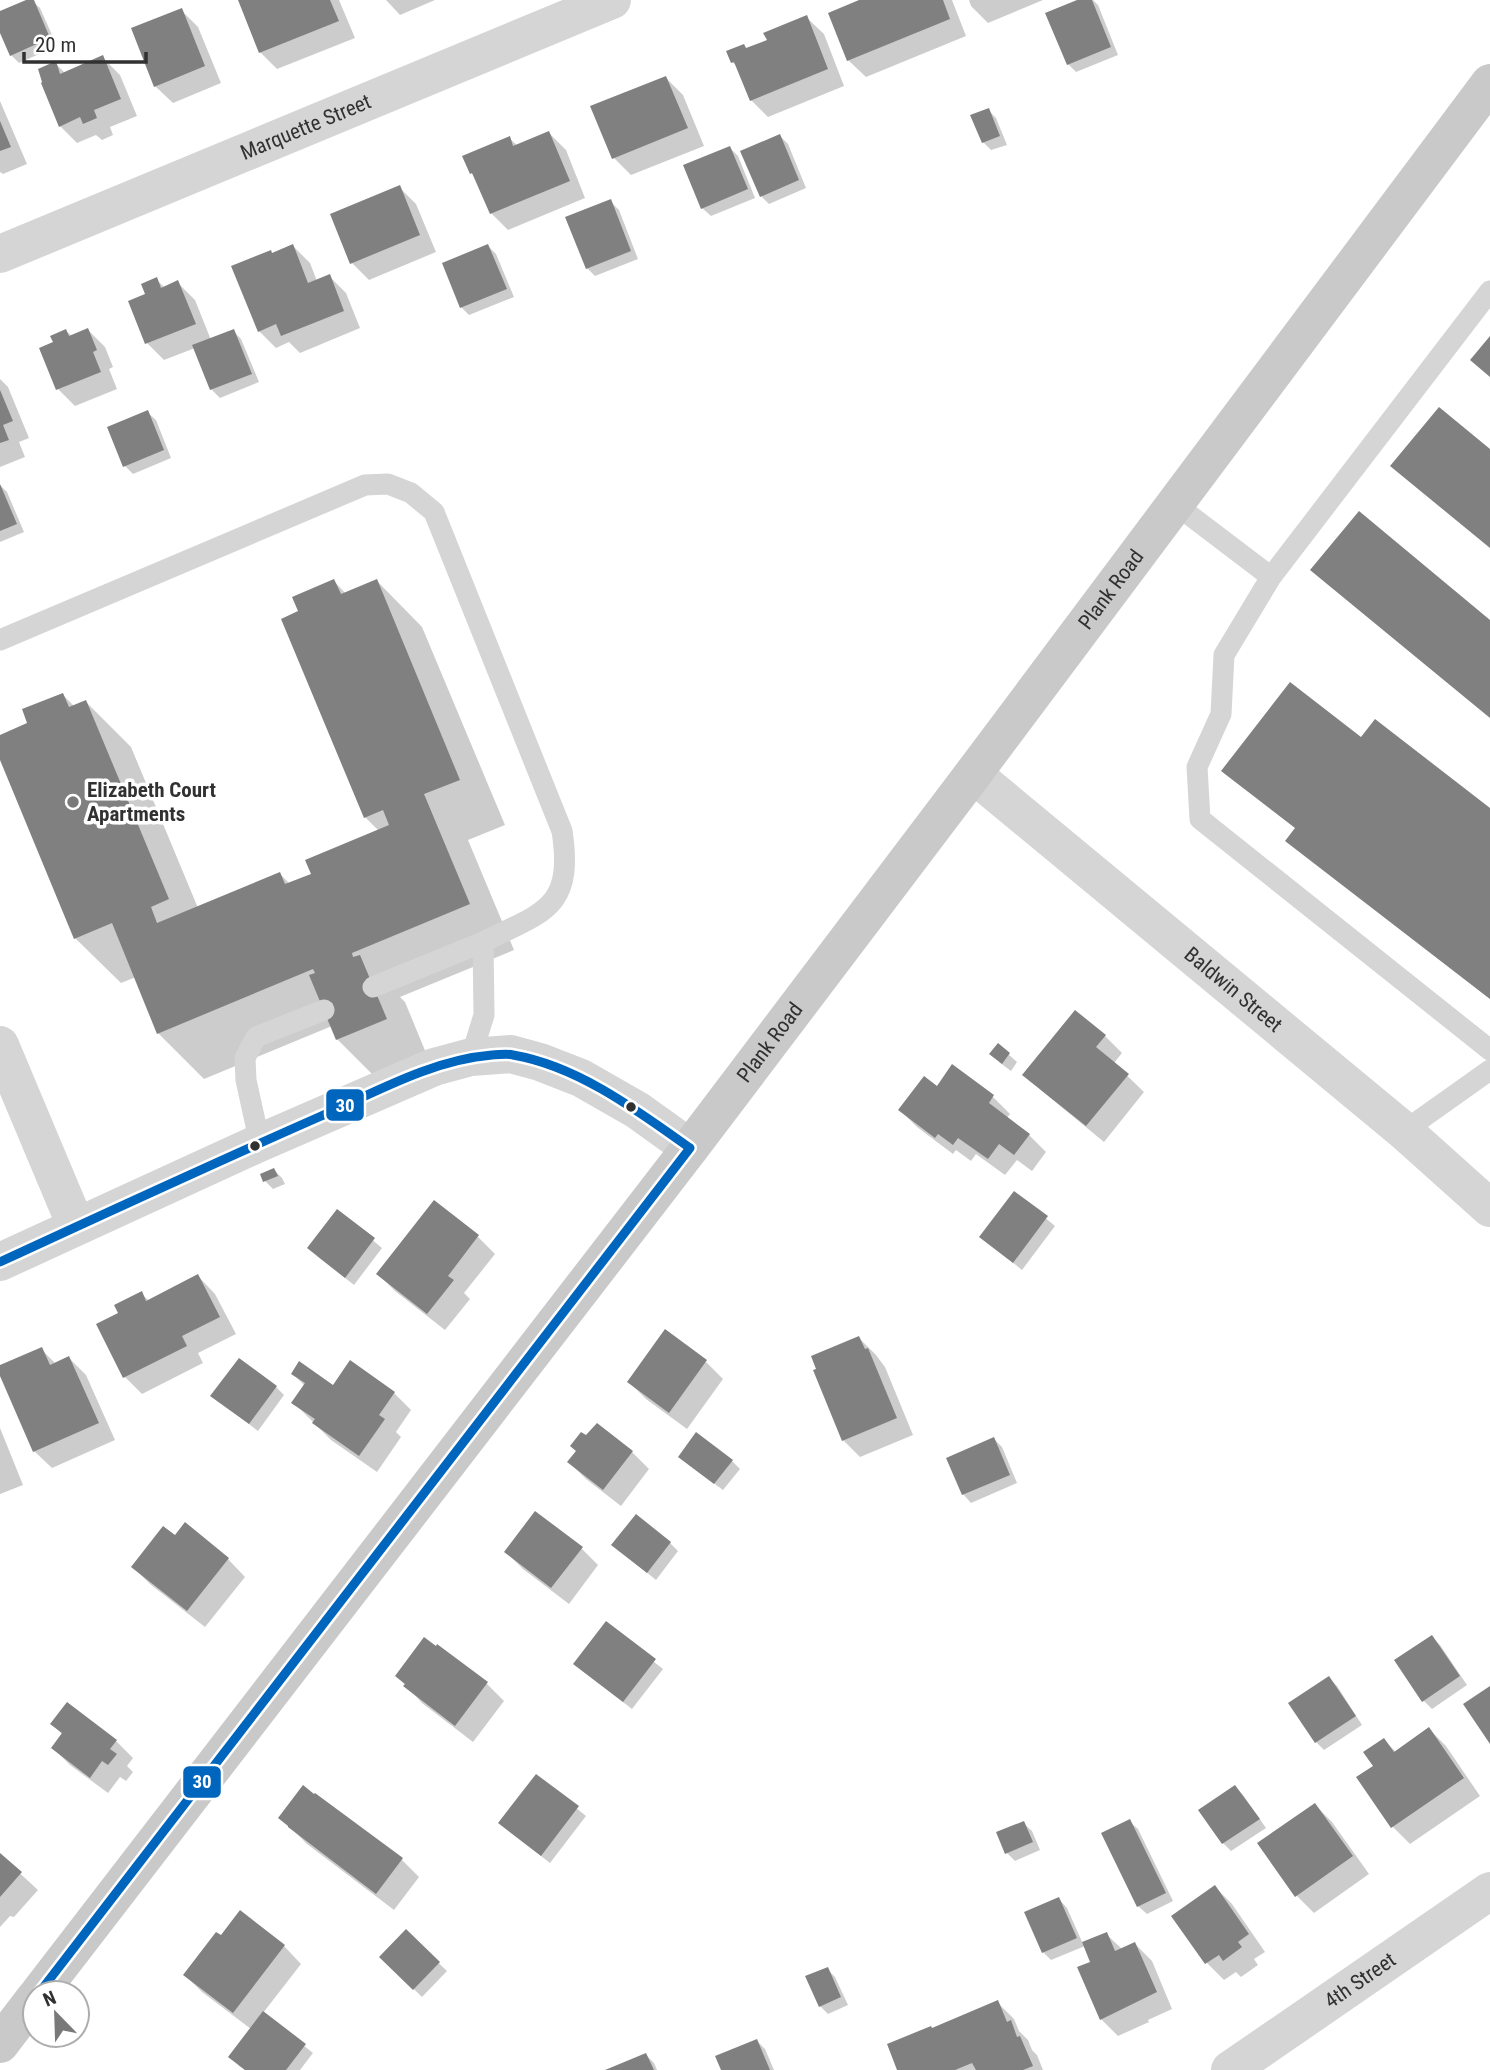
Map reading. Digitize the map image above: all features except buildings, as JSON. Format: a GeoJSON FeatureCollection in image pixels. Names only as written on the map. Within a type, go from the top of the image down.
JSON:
{"type":"FeatureCollection","features":[{"type":"Feature","properties":{"kind":"main road","name":"Plank Road"},"geometry":{"type":"LineString","coordinates":[[50,1979],[690,1148],[1490,83]]}},
{"type":"Feature","properties":{"kind":"main road"},"geometry":{"type":"LineString","coordinates":[[0,2044],[21,2016]]}},
{"type":"Feature","properties":{"kind":"street","name":"Marquette Street"},"geometry":{"type":"LineString","coordinates":[[0,254],[612,0]]}},
{"type":"Feature","properties":{"kind":"street","name":"Baldwin Street"},"geometry":{"type":"LineString","coordinates":[[973,774],[1404,1130],[1490,1208]]}},
{"type":"Feature","properties":{"kind":"street"},"geometry":{"type":"LineString","coordinates":[[0,1045],[76,1226]]}},
{"type":"Feature","properties":{"kind":"street"},"geometry":{"type":"LineString","coordinates":[[0,1262],[434,1067],[471,1057],[512,1054],[581,1078],[637,1110],[690,1148]]}},
{"type":"Feature","properties":{"kind":"street","name":"4th Street"},"geometry":{"type":"LineString","coordinates":[[1230,2070],[1490,1891]]}},
{"type":"Feature","properties":{"kind":"lane"},"geometry":{"type":"LineString","coordinates":[[1490,290],[1271,577],[1224,655],[1221,714],[1197,767],[1200,819],[1490,1051]]}},
{"type":"Feature","properties":{"kind":"lane"},"geometry":{"type":"LineString","coordinates":[[0,640],[365,485],[388,484],[411,493],[434,512],[562,831],[566,857],[563,884],[552,903],[538,915],[483,942],[373,987]]}},
{"type":"Feature","properties":{"kind":"lane"},"geometry":{"type":"LineString","coordinates":[[1175,504],[1271,577]]}},
{"type":"Feature","properties":{"kind":"lane"},"geometry":{"type":"LineString","coordinates":[[471,1057],[484,1015],[483,942]]}},
{"type":"Feature","properties":{"kind":"lane"},"geometry":{"type":"LineString","coordinates":[[260,1144],[246,1080],[245,1058],[256,1037],[324,1010]]}},
{"type":"Feature","properties":{"kind":"lane"},"geometry":{"type":"LineString","coordinates":[[1404,1130],[1490,1070]]}},
{"type":"Feature","properties":{"kind":"transit line","name":"30"},"geometry":{"type":"LineString","coordinates":[[0,1262],[382,1088],[425,1070],[469,1058],[511,1054],[561,1069],[606,1092],[690,1148]]}},
{"type":"Feature","properties":{"kind":"transit line","name":"30"},"geometry":{"type":"LineString","coordinates":[[50,1979],[690,1148]]}},
{"type":"Feature","properties":{"kind":"place","name":"Elizabeth Court Apartments"},"geometry":{"type":"Point","coordinates":[73,802]}}]}
